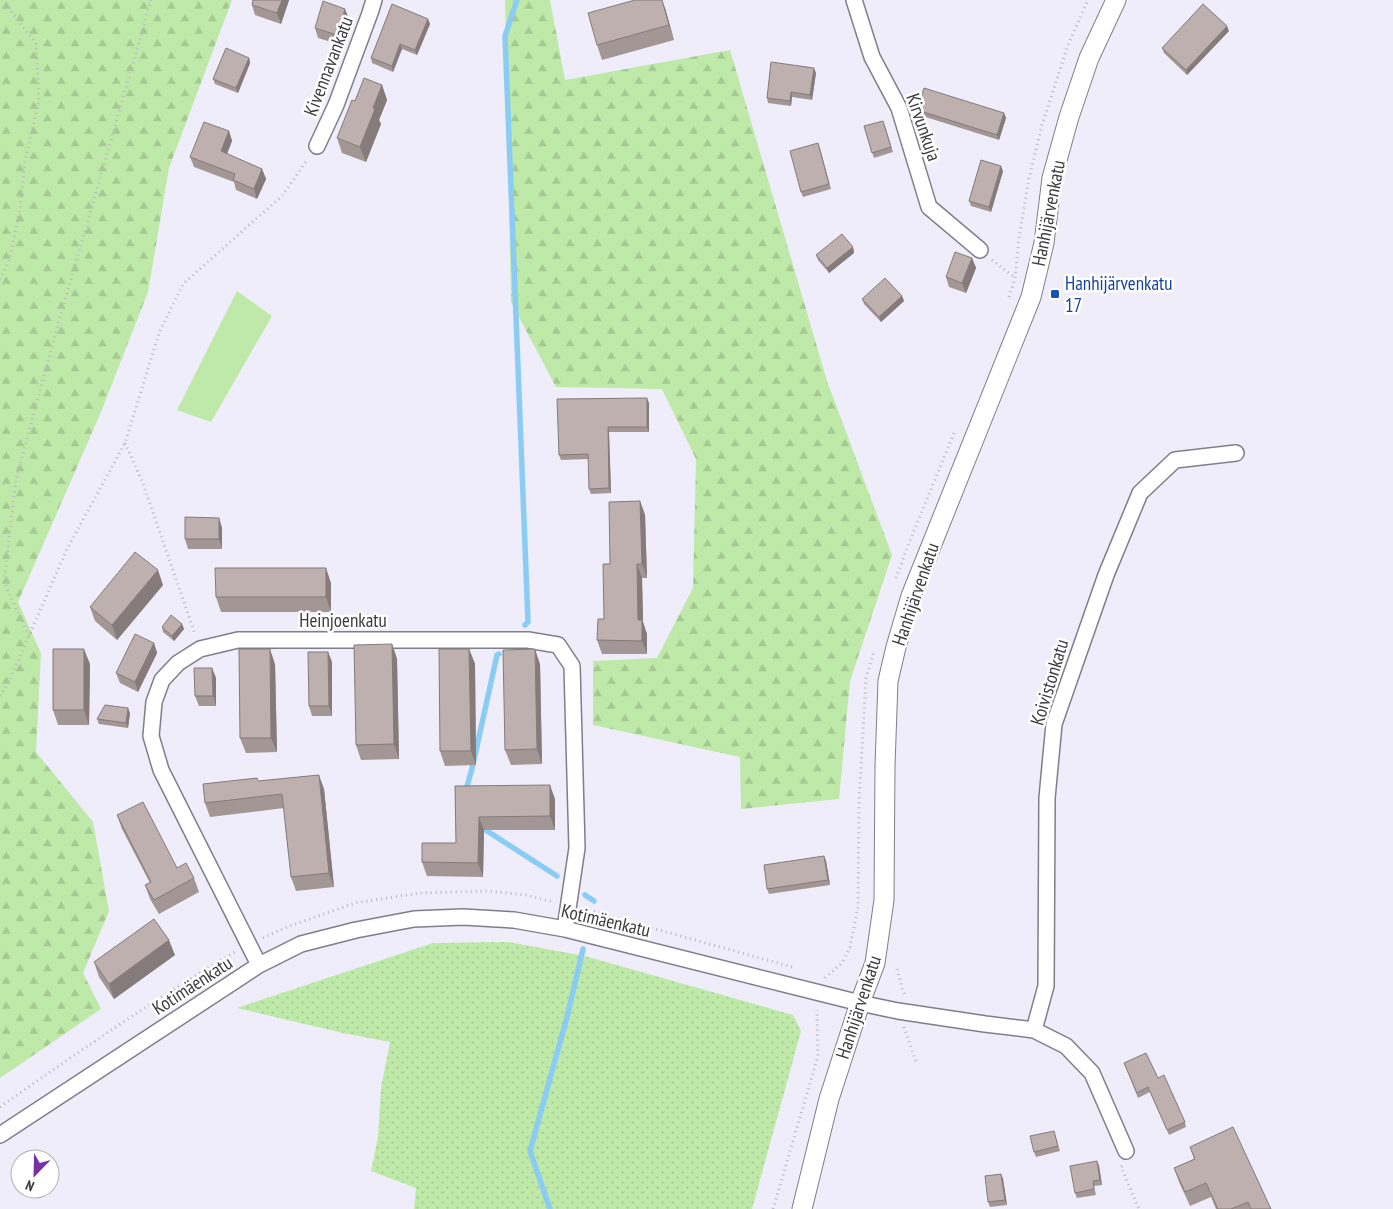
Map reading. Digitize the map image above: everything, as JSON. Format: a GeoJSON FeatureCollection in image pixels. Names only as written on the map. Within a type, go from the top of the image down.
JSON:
{"type":"FeatureCollection","features":[{"type":"Feature","properties":{"kind":"street","name":"Kivennavankatu"},"geometry":{"type":"LineString","coordinates":[[317,146],[336,105],[374,0]]}},
{"type":"Feature","properties":{"kind":"street","name":"Kirvunkuja"},"geometry":{"type":"LineString","coordinates":[[854,0],[872,58],[899,108],[929,207],[980,250]]}},
{"type":"Feature","properties":{"kind":"street","name":"Hanhijärvenkatu"},"geometry":{"type":"LineString","coordinates":[[802,1209],[829,1099],[875,963],[884,900],[888,681],[896,647],[911,596],[1031,297],[1044,243],[1052,178],[1066,126],[1089,58],[1116,0]]}},
{"type":"Feature","properties":{"kind":"street","name":"Koivistonkatu"},"geometry":{"type":"LineString","coordinates":[[1034,1030],[1046,986],[1047,798],[1054,724],[1096,602],[1140,493],[1175,460],[1236,453]]}},
{"type":"Feature","properties":{"kind":"street","name":"Heinjoenkatu"},"geometry":{"type":"LineString","coordinates":[[259,965],[161,770],[151,736],[154,702],[162,680],[178,662],[200,649],[238,640],[528,640],[558,645],[572,666],[577,848],[564,929]]}},
{"type":"Feature","properties":{"kind":"street","name":"Kotimäenkatu"},"geometry":{"type":"LineString","coordinates":[[0,1135],[259,965],[301,944],[356,930],[414,919],[463,917],[514,920],[564,929],[860,1003],[914,1014],[1034,1030],[1066,1046],[1092,1073],[1126,1150]]}},
{"type":"Feature","properties":{"kind":"path"},"geometry":{"type":"LineString","coordinates":[[0,280],[10,259],[20,209],[25,160],[38,101],[36,44],[4,0]]}},
{"type":"Feature","properties":{"kind":"path"},"geometry":{"type":"LineString","coordinates":[[28,636],[4,582],[16,479],[151,0]]}},
{"type":"Feature","properties":{"kind":"path"},"geometry":{"type":"LineString","coordinates":[[0,696],[10,679],[67,549],[125,443],[159,333],[183,284],[283,195],[317,146]]}},
{"type":"Feature","properties":{"kind":"path"},"geometry":{"type":"LineString","coordinates":[[980,250],[1015,278]]}},
{"type":"Feature","properties":{"kind":"path"},"geometry":{"type":"LineString","coordinates":[[125,443],[142,481],[200,649]]}},
{"type":"Feature","properties":{"kind":"path"},"geometry":{"type":"LineString","coordinates":[[0,1107],[188,979],[248,944],[287,927],[355,903],[420,894],[487,891],[526,895],[798,968]]}},
{"type":"Feature","properties":{"kind":"path"},"geometry":{"type":"LineString","coordinates":[[897,969],[903,991],[914,1014]]}},
{"type":"Feature","properties":{"kind":"path"},"geometry":{"type":"LineString","coordinates":[[773,1209],[818,1056],[817,993]]}},
{"type":"Feature","properties":{"kind":"path"},"geometry":{"type":"LineString","coordinates":[[898,1011],[916,1062]]}},
{"type":"Feature","properties":{"kind":"path"},"geometry":{"type":"LineString","coordinates":[[1126,1150],[1121,1167],[1139,1209]]}},
{"type":"Feature","properties":{"kind":"green space"},"geometry":{"type":"Polygon","coordinates":[[[0,0],[232,0],[169,168],[148,292],[101,412],[18,602],[41,653],[36,752],[93,822],[109,911],[83,973],[101,1009],[0,1078],[0,0]]]}},
{"type":"Feature","properties":{"kind":"green space"},"geometry":{"type":"Polygon","coordinates":[[[505,0],[550,0],[565,80],[730,50],[827,381],[892,555],[850,681],[839,799],[741,809],[740,757],[593,725],[593,661],[657,658],[693,588],[696,459],[662,389],[556,387],[511,302],[505,0]]]}},
{"type":"Feature","properties":{"kind":"green space"},"geometry":{"type":"Polygon","coordinates":[[[237,291],[272,316],[211,422],[177,410],[237,291]]]}},
{"type":"Feature","properties":{"kind":"green space"},"geometry":{"type":"Polygon","coordinates":[[[508,942],[585,956],[793,1015],[801,1031],[752,1209],[414,1209],[416,1188],[371,1171],[378,1137],[381,1088],[390,1042],[237,1008],[433,943],[508,942]]]}},
{"type":"Feature","properties":{"kind":"building"},"geometry":{"type":"Polygon","coordinates":[[[253,0],[282,0],[277,13],[252,5],[253,0]]]}},
{"type":"Feature","properties":{"kind":"building"},"geometry":{"type":"Polygon","coordinates":[[[635,0],[662,0],[669,25],[597,45],[588,13],[635,0]]]}},
{"type":"Feature","properties":{"kind":"building"},"geometry":{"type":"Polygon","coordinates":[[[323,1],[345,9],[337,35],[315,28],[323,1]]]}},
{"type":"Feature","properties":{"kind":"building"},"geometry":{"type":"Polygon","coordinates":[[[392,4],[428,19],[415,50],[400,44],[392,66],[371,58],[392,4]]]}},
{"type":"Feature","properties":{"kind":"building"},"geometry":{"type":"Polygon","coordinates":[[[1203,4],[1227,26],[1186,70],[1162,48],[1203,4]]]}},
{"type":"Feature","properties":{"kind":"building"},"geometry":{"type":"Polygon","coordinates":[[[226,48],[249,58],[236,88],[213,79],[226,48]]]}},
{"type":"Feature","properties":{"kind":"building"},"geometry":{"type":"Polygon","coordinates":[[[771,62],[814,68],[810,95],[791,92],[790,101],[767,98],[771,62]]]}},
{"type":"Feature","properties":{"kind":"building"},"geometry":{"type":"Polygon","coordinates":[[[364,78],[382,85],[360,147],[337,138],[352,100],[355,101],[364,78]]]}},
{"type":"Feature","properties":{"kind":"building"},"geometry":{"type":"Polygon","coordinates":[[[924,88],[1004,113],[997,135],[917,110],[924,88]]]}},
{"type":"Feature","properties":{"kind":"building"},"geometry":{"type":"Polygon","coordinates":[[[883,121],[891,147],[872,153],[864,126],[883,121]]]}},
{"type":"Feature","properties":{"kind":"building"},"geometry":{"type":"Polygon","coordinates":[[[204,122],[229,131],[221,151],[262,169],[254,189],[233,180],[235,174],[190,157],[204,122]]]}},
{"type":"Feature","properties":{"kind":"building"},"geometry":{"type":"Polygon","coordinates":[[[818,143],[829,184],[801,192],[790,151],[818,143]]]}},
{"type":"Feature","properties":{"kind":"building"},"geometry":{"type":"Polygon","coordinates":[[[981,160],[1001,166],[989,207],[969,201],[981,160]]]}},
{"type":"Feature","properties":{"kind":"building"},"geometry":{"type":"Polygon","coordinates":[[[842,234],[853,247],[827,268],[816,255],[842,234]]]}},
{"type":"Feature","properties":{"kind":"building"},"geometry":{"type":"Polygon","coordinates":[[[955,252],[972,258],[962,283],[946,277],[955,252]]]}},
{"type":"Feature","properties":{"kind":"building"},"geometry":{"type":"Polygon","coordinates":[[[885,278],[902,296],[879,317],[862,299],[885,278]]]}},
{"type":"Feature","properties":{"kind":"building"},"geometry":{"type":"Polygon","coordinates":[[[647,398],[647,427],[608,427],[609,488],[589,489],[588,454],[559,455],[557,399],[647,398]]]}},
{"type":"Feature","properties":{"kind":"building"},"geometry":{"type":"Polygon","coordinates":[[[640,501],[642,564],[637,564],[638,620],[642,620],[642,641],[597,640],[598,619],[604,619],[603,564],[610,564],[609,502],[640,501]]]}},
{"type":"Feature","properties":{"kind":"building"},"geometry":{"type":"Polygon","coordinates":[[[185,517],[219,518],[219,539],[185,539],[185,517]]]}},
{"type":"Feature","properties":{"kind":"building"},"geometry":{"type":"Polygon","coordinates":[[[135,552],[158,570],[112,625],[90,607],[135,552]]]}},
{"type":"Feature","properties":{"kind":"building"},"geometry":{"type":"Polygon","coordinates":[[[215,568],[326,568],[326,597],[216,597],[215,568]]]}},
{"type":"Feature","properties":{"kind":"building"},"geometry":{"type":"Polygon","coordinates":[[[171,615],[182,624],[172,636],[162,627],[171,615]]]}},
{"type":"Feature","properties":{"kind":"building"},"geometry":{"type":"Polygon","coordinates":[[[135,634],[154,643],[135,682],[116,673],[135,634]]]}},
{"type":"Feature","properties":{"kind":"building"},"geometry":{"type":"Polygon","coordinates":[[[392,644],[394,744],[356,745],[354,645],[392,644]]]}},
{"type":"Feature","properties":{"kind":"building"},"geometry":{"type":"Polygon","coordinates":[[[53,649],[84,649],[84,710],[53,710],[53,649]]]}},
{"type":"Feature","properties":{"kind":"building"},"geometry":{"type":"Polygon","coordinates":[[[239,649],[270,649],[271,738],[240,738],[239,649]]]}},
{"type":"Feature","properties":{"kind":"building"},"geometry":{"type":"Polygon","coordinates":[[[439,649],[469,649],[471,751],[440,751],[439,649]]]}},
{"type":"Feature","properties":{"kind":"building"},"geometry":{"type":"Polygon","coordinates":[[[535,649],[537,749],[505,750],[503,650],[535,649]]]}},
{"type":"Feature","properties":{"kind":"building"},"geometry":{"type":"Polygon","coordinates":[[[308,652],[328,652],[329,706],[309,706],[308,652]]]}},
{"type":"Feature","properties":{"kind":"building"},"geometry":{"type":"Polygon","coordinates":[[[194,668],[212,668],[213,696],[195,696],[194,668]]]}},
{"type":"Feature","properties":{"kind":"building"},"geometry":{"type":"Polygon","coordinates":[[[105,705],[128,708],[126,723],[97,719],[105,705]]]}},
{"type":"Feature","properties":{"kind":"building"},"geometry":{"type":"Polygon","coordinates":[[[319,775],[329,873],[291,877],[282,794],[205,803],[203,784],[257,778],[258,781],[319,775]]]}},
{"type":"Feature","properties":{"kind":"building"},"geometry":{"type":"Polygon","coordinates":[[[550,785],[550,816],[479,817],[478,863],[422,862],[422,843],[456,843],[455,786],[550,785]]]}},
{"type":"Feature","properties":{"kind":"building"},"geometry":{"type":"Polygon","coordinates":[[[143,802],[177,868],[186,863],[194,878],[154,900],[145,885],[151,882],[117,815],[143,802]]]}},
{"type":"Feature","properties":{"kind":"building"},"geometry":{"type":"Polygon","coordinates":[[[824,856],[828,880],[767,889],[764,865],[824,856]]]}},
{"type":"Feature","properties":{"kind":"building"},"geometry":{"type":"Polygon","coordinates":[[[154,919],[169,940],[109,984],[94,962],[154,919]]]}},
{"type":"Feature","properties":{"kind":"building"},"geometry":{"type":"Polygon","coordinates":[[[1146,1053],[1158,1078],[1164,1075],[1185,1122],[1167,1130],[1148,1087],[1137,1093],[1124,1063],[1146,1053]]]}},
{"type":"Feature","properties":{"kind":"building"},"geometry":{"type":"Polygon","coordinates":[[[1233,1127],[1271,1209],[1251,1209],[1248,1202],[1231,1209],[1218,1209],[1206,1183],[1185,1192],[1174,1168],[1195,1159],[1190,1147],[1233,1127]]]}},
{"type":"Feature","properties":{"kind":"building"},"geometry":{"type":"Polygon","coordinates":[[[1054,1131],[1058,1146],[1034,1152],[1030,1136],[1054,1131]]]}},
{"type":"Feature","properties":{"kind":"building"},"geometry":{"type":"Polygon","coordinates":[[[1097,1161],[1100,1180],[1093,1181],[1094,1189],[1075,1193],[1070,1166],[1097,1161]]]}},
{"type":"Feature","properties":{"kind":"building"},"geometry":{"type":"Polygon","coordinates":[[[1001,1174],[1005,1200],[988,1202],[985,1176],[1001,1174]]]}},
{"type":"Feature","properties":{"kind":"waterway"},"geometry":{"type":"LineString","coordinates":[[517,0],[505,36],[528,622],[525,625]]}},
{"type":"Feature","properties":{"kind":"waterway"},"geometry":{"type":"LineString","coordinates":[[465,793],[497,655],[499,654]]}},
{"type":"Feature","properties":{"kind":"waterway"},"geometry":{"type":"LineString","coordinates":[[481,827],[557,876]]}},
{"type":"Feature","properties":{"kind":"waterway"},"geometry":{"type":"LineString","coordinates":[[585,895],[594,901]]}},
{"type":"Feature","properties":{"kind":"waterway"},"geometry":{"type":"LineString","coordinates":[[550,1209],[530,1151],[567,1017],[583,949]]}},
{"type":"Feature","properties":{"kind":"place","name":"Hanhijärvenkatu 17"},"geometry":{"type":"Point","coordinates":[1055,294]}}]}
